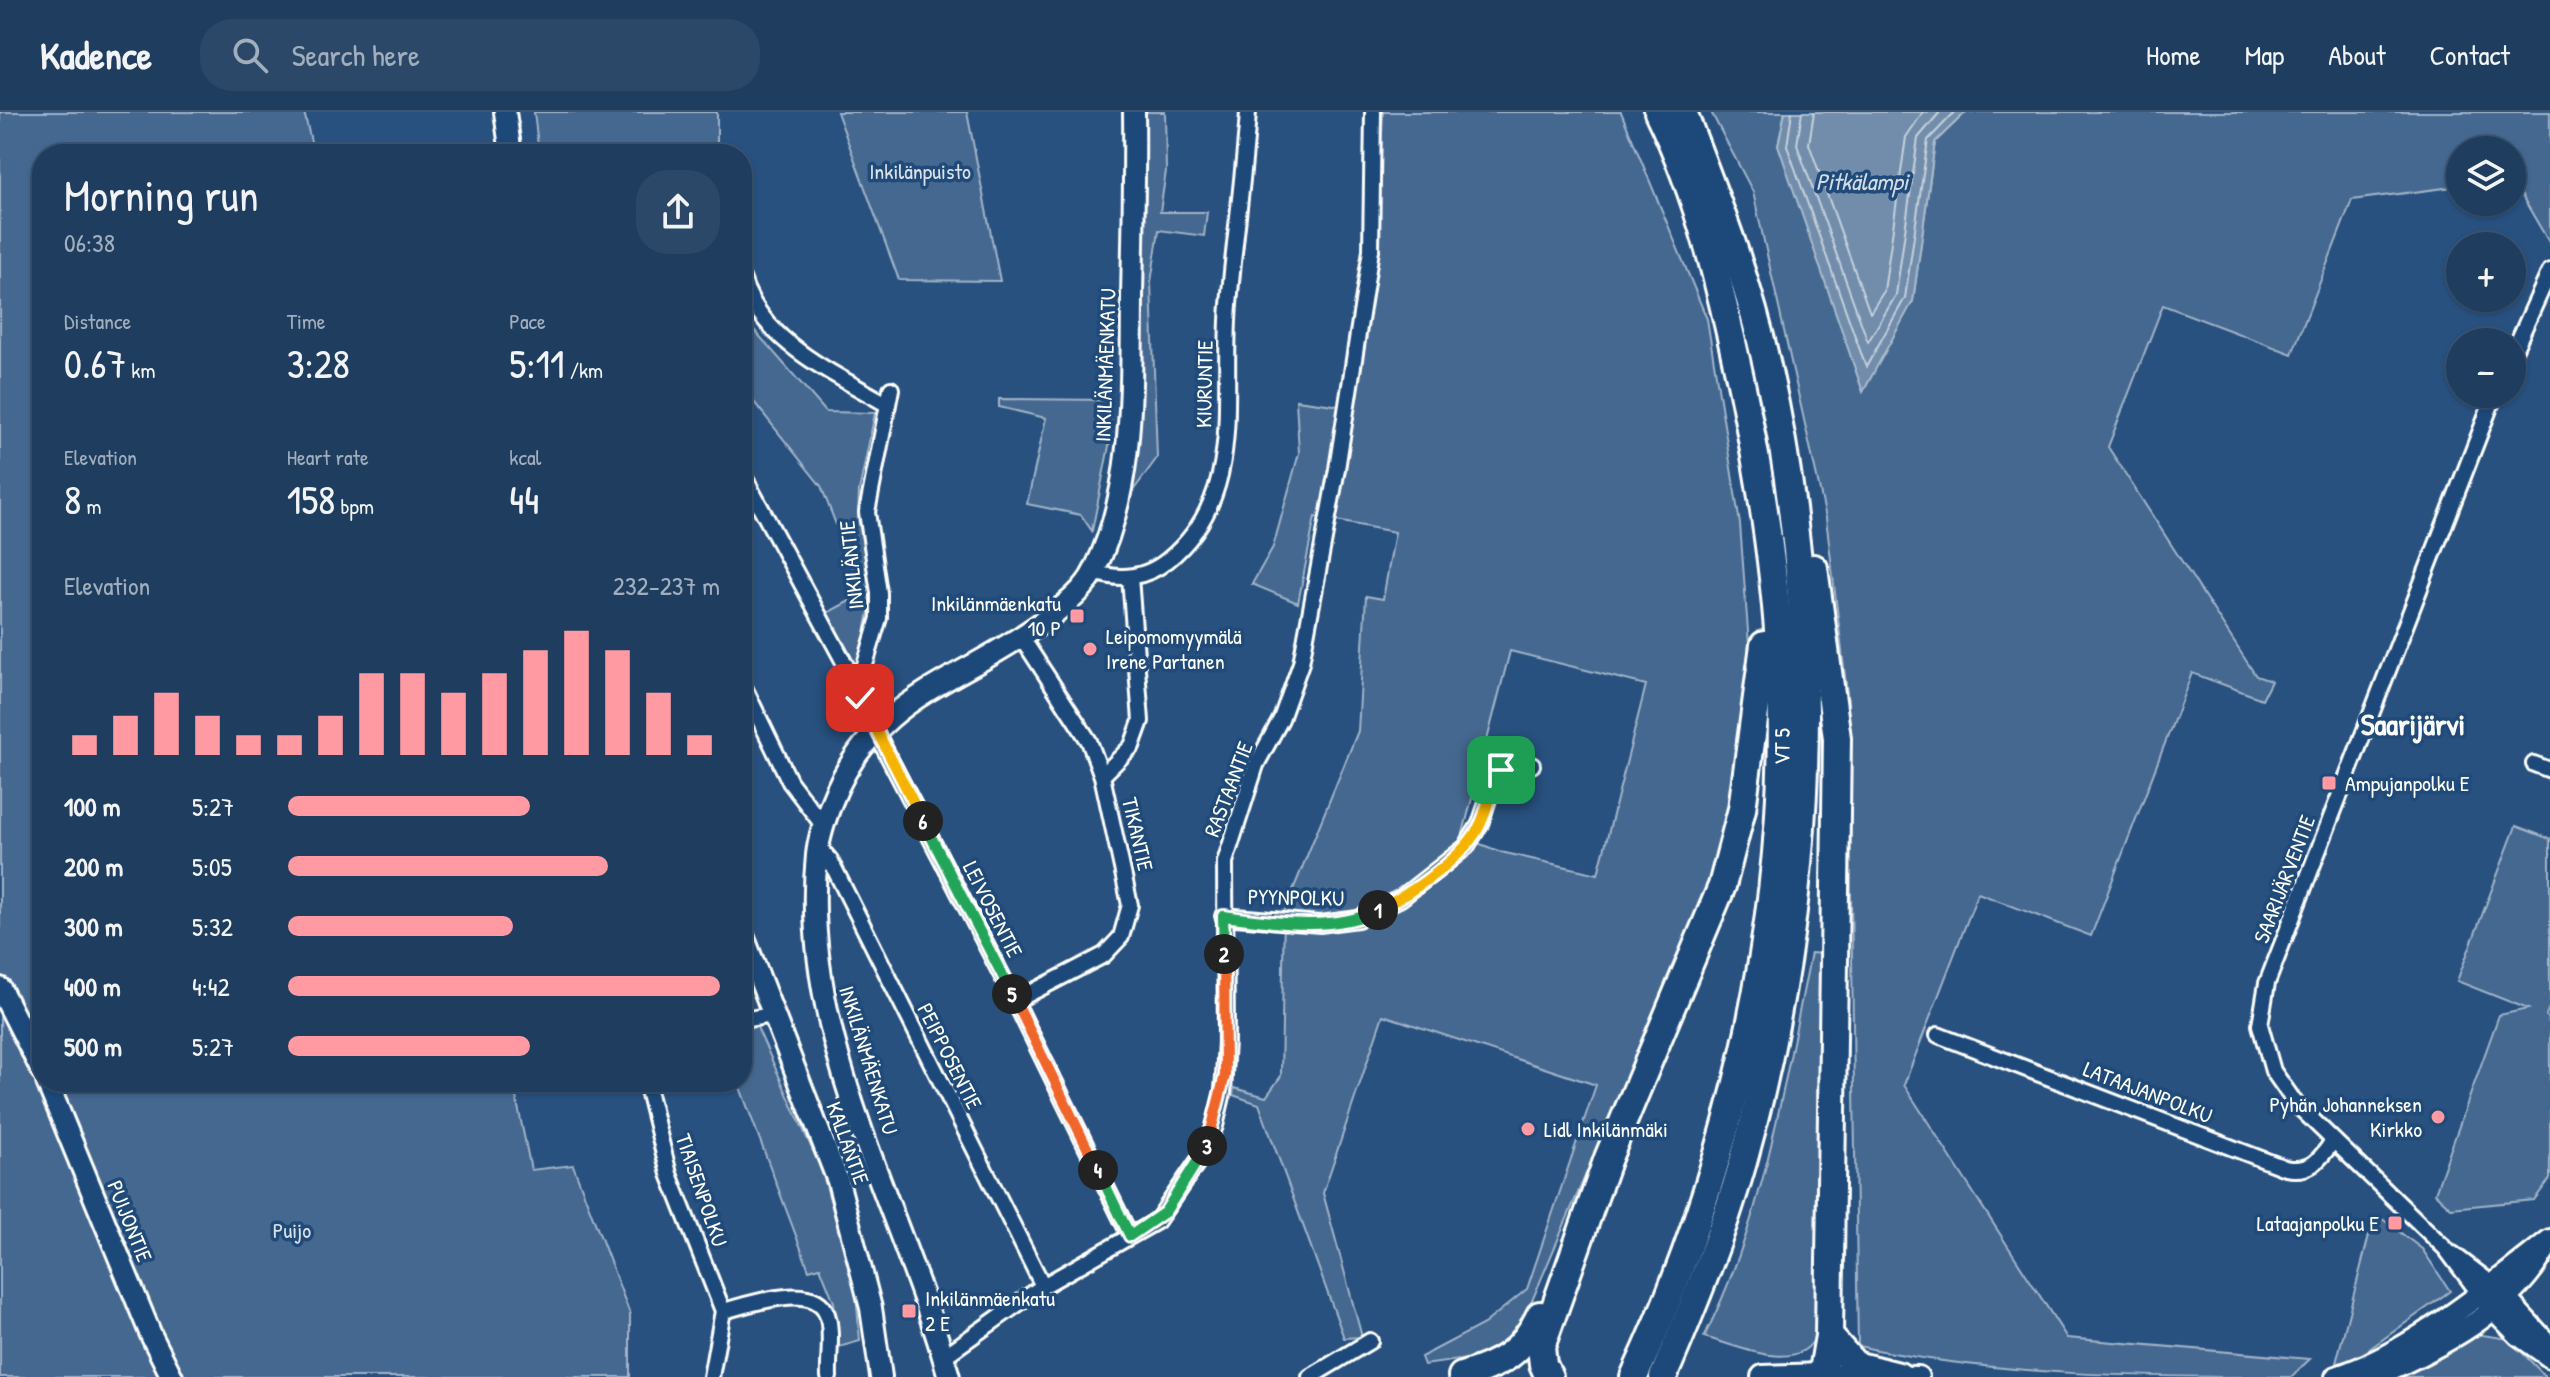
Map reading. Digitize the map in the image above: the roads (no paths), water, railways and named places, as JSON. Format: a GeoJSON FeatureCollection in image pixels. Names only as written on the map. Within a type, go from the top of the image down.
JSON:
{"type":"FeatureCollection","features":[{"type":"Feature","properties":{"kind":"highway","name":"VT 5"},"geometry":{"type":"LineString","coordinates":[[1634,1377],[1674,1284],[1709,1181],[1748,1035],[1759,973],[1779,792],[1780,660],[1759,472],[1706,236],[1658,112]]}},
{"type":"Feature","properties":{"kind":"highway","name":"VT 5"},"geometry":{"type":"LineString","coordinates":[[1663,1377],[1711,1258],[1742,1166],[1763,1084],[1794,907],[1804,793],[1806,693],[1795,516],[1767,366],[1746,284],[1683,112]]}},
{"type":"Feature","properties":{"kind":"highway"},"geometry":{"type":"LineString","coordinates":[[1795,516],[1811,551],[1837,738],[1829,1336],[1822,1376]]}},
{"type":"Feature","properties":{"kind":"highway"},"geometry":{"type":"LineString","coordinates":[[1549,1377],[1543,1364],[1541,1347],[1608,1158],[1689,971],[1722,886],[1742,809],[1763,665],[1766,525]]}},
{"type":"Feature","properties":{"kind":"highway"},"geometry":{"type":"LineString","coordinates":[[1460,1377],[1510,1356],[1531,1335],[1597,1174],[1608,1158]]}},
{"type":"Feature","properties":{"kind":"highway"},"geometry":{"type":"LineString","coordinates":[[1829,1336],[1855,1365],[1909,1376]]}},
{"type":"Feature","properties":{"kind":"main road"},"geometry":{"type":"LineString","coordinates":[[1763,1377],[1822,1376]]}},
{"type":"Feature","properties":{"kind":"street"},"geometry":{"type":"LineString","coordinates":[[505,112],[510,144]]}},
{"type":"Feature","properties":{"kind":"street","name":"INKILÄNMÄENKATU"},"geometry":{"type":"LineString","coordinates":[[946,1367],[852,1093],[821,990],[815,929],[818,846],[822,824],[849,763],[875,729],[941,680],[1022,638],[1064,606],[1094,572],[1111,525],[1130,429],[1134,112]]}},
{"type":"Feature","properties":{"kind":"street","name":"KIURUNTIE"},"geometry":{"type":"LineString","coordinates":[[1130,577],[1157,569],[1186,545],[1200,529],[1217,495],[1226,427],[1230,289],[1243,193],[1248,112]]}},
{"type":"Feature","properties":{"kind":"street","name":"RASTAANTIE"},"geometry":{"type":"LineString","coordinates":[[946,1367],[1043,1286],[1165,1212],[1203,1154],[1215,1126],[1226,1064],[1225,862],[1256,765],[1281,719],[1301,663],[1337,469],[1371,250],[1373,112]]}},
{"type":"Feature","properties":{"kind":"street"},"geometry":{"type":"LineString","coordinates":[[2524,328],[2550,271]]}},
{"type":"Feature","properties":{"kind":"street"},"geometry":{"type":"LineString","coordinates":[[752,297],[766,324],[803,354],[888,405]]}},
{"type":"Feature","properties":{"kind":"street","name":"INKILÄNTIE"},"geometry":{"type":"LineString","coordinates":[[858,688],[879,618],[879,593],[867,512],[891,389]]}},
{"type":"Feature","properties":{"kind":"street","name":"SAARIJÄRVENTIE"},"geometry":{"type":"LineString","coordinates":[[2490,408],[2267,983],[2260,1025],[2273,1071],[2296,1104],[2446,1249],[2476,1268],[2494,1297]]}},
{"type":"Feature","properties":{"kind":"street","name":"LEIVOSENTIE"},"geometry":{"type":"LineString","coordinates":[[752,492],[858,688],[862,706],[1015,1001],[1130,1236]]}},
{"type":"Feature","properties":{"kind":"street"},"geometry":{"type":"LineString","coordinates":[[1094,572],[1110,578],[1130,577],[1141,721],[1132,746],[1102,776]]}},
{"type":"Feature","properties":{"kind":"street","name":"TIKANTIE"},"geometry":{"type":"LineString","coordinates":[[1015,1001],[1104,955],[1121,937],[1130,905],[1102,776],[1089,741],[1022,638]]}},
{"type":"Feature","properties":{"kind":"street"},"geometry":{"type":"LineString","coordinates":[[752,704],[790,782],[822,824]]}},
{"type":"Feature","properties":{"kind":"street","name":"PYYNPOLKU"},"geometry":{"type":"LineString","coordinates":[[1223,916],[1320,924],[1367,915],[1401,898],[1466,847],[1480,824],[1496,775],[1501,770],[1509,764],[1532,765]]}},
{"type":"Feature","properties":{"kind":"street"},"geometry":{"type":"LineString","coordinates":[[2534,764],[2550,770]]}},
{"type":"Feature","properties":{"kind":"street","name":"PEIPPOSENTIE"},"geometry":{"type":"LineString","coordinates":[[818,846],[834,868],[1043,1286]]}},
{"type":"Feature","properties":{"kind":"street","name":"KALLANTIE"},"geometry":{"type":"LineString","coordinates":[[752,959],[838,1181],[871,1308],[881,1377]]}},
{"type":"Feature","properties":{"kind":"street"},"geometry":{"type":"LineString","coordinates":[[0,988],[32,1051]]}},
{"type":"Feature","properties":{"kind":"street"},"geometry":{"type":"LineString","coordinates":[[752,1018],[773,1015]]}},
{"type":"Feature","properties":{"kind":"street","name":"LATAAJANPOLKU"},"geometry":{"type":"LineString","coordinates":[[1938,1035],[2285,1168],[2300,1171],[2315,1166],[2333,1141]]}},
{"type":"Feature","properties":{"kind":"street","name":"PUIJONTIE"},"geometry":{"type":"LineString","coordinates":[[51,1092],[151,1335],[172,1377]]}},
{"type":"Feature","properties":{"kind":"street","name":"TIAISENPOLKU"},"geometry":{"type":"LineString","coordinates":[[648,1092],[669,1174],[723,1311]]}},
{"type":"Feature","properties":{"kind":"street"},"geometry":{"type":"LineString","coordinates":[[2454,1336],[2550,1240]]}},
{"type":"Feature","properties":{"kind":"street"},"geometry":{"type":"LineString","coordinates":[[711,1377],[723,1311],[793,1296],[810,1297],[820,1303],[828,1318],[829,1377]]}},
{"type":"Feature","properties":{"kind":"street"},"geometry":{"type":"LineString","coordinates":[[2494,1297],[2519,1335],[2550,1357]]}},
{"type":"Feature","properties":{"kind":"street"},"geometry":{"type":"LineString","coordinates":[[2494,1297],[2550,1347]]}},
{"type":"Feature","properties":{"kind":"street"},"geometry":{"type":"LineString","coordinates":[[2336,1377],[2494,1297]]}},
{"type":"Feature","properties":{"kind":"street"},"geometry":{"type":"LineString","coordinates":[[2373,1377],[2454,1336],[2487,1330],[2519,1335]]}},
{"type":"Feature","properties":{"kind":"street"},"geometry":{"type":"LineString","coordinates":[[1310,1377],[1370,1341]]}},
{"type":"Feature","properties":{"kind":"street"},"geometry":{"type":"LineString","coordinates":[[1822,1376],[1909,1376]]}},
{"type":"Feature","properties":{"kind":"water","name":"Pitkälampi"},"geometry":{"type":"Polygon","coordinates":[[[1785,112],[1966,112],[1935,142],[1913,301],[1863,392],[1778,145],[1785,112]]]}},
{"type":"Feature","properties":{"kind":"place","name":"Inkilänmäenkatu 10 P"},"geometry":{"type":"Point","coordinates":[1077,616]}},
{"type":"Feature","properties":{"kind":"place","name":"Leipomomyymälä Irene Partanen"},"geometry":{"type":"Point","coordinates":[1090,649]}},
{"type":"Feature","properties":{"kind":"place","name":"Ampujanpolku E"},"geometry":{"type":"Point","coordinates":[2329,783]}},
{"type":"Feature","properties":{"kind":"place","name":"Pyhän Johanneksen Kirkko"},"geometry":{"type":"Point","coordinates":[2438,1117]}},
{"type":"Feature","properties":{"kind":"place","name":"Lidl Inkilänmäki"},"geometry":{"type":"Point","coordinates":[1528,1129]}},
{"type":"Feature","properties":{"kind":"place","name":"Lataajanpolku E"},"geometry":{"type":"Point","coordinates":[2395,1223]}},
{"type":"Feature","properties":{"kind":"place","name":"Inkilänmäenkatu 2 E"},"geometry":{"type":"Point","coordinates":[909,1311]}},
{"type":"Feature","properties":{"kind":"district","name":"Saarijärvi"},"geometry":{"type":"Point","coordinates":[2413,724]}},
{"type":"Feature","properties":{"kind":"park label","name":"Inkilänpuisto"},"geometry":{"type":"Point","coordinates":[920,171]}},
{"type":"Feature","properties":{"kind":"park label","name":"Puijo"},"geometry":{"type":"Point","coordinates":[292,1230]}}]}
